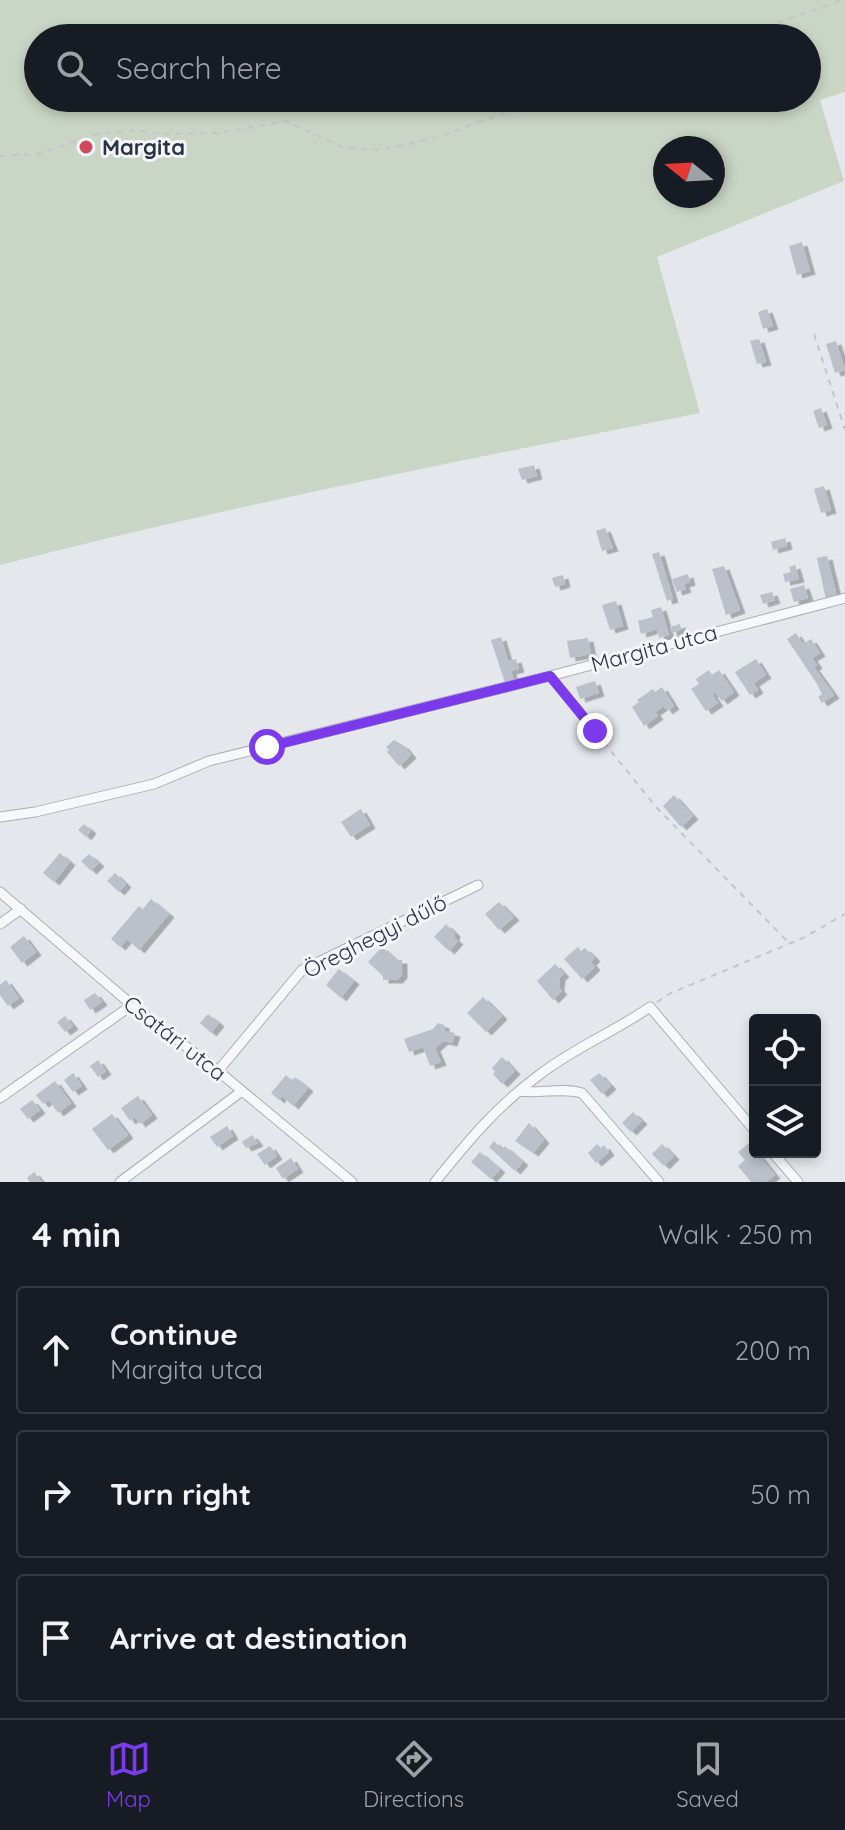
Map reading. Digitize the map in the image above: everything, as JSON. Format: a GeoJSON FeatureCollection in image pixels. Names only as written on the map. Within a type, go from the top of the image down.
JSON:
{"type":"FeatureCollection","features":[{"type":"Feature","properties":{"kind":"street","name":"Margita utca"},"geometry":{"type":"LineString","coordinates":[[0,817],[35,812],[154,784],[209,761],[845,598]]}},
{"type":"Feature","properties":{"kind":"street","name":"Öreghegyi dűlő"},"geometry":{"type":"LineString","coordinates":[[218,1071],[302,970],[478,885]]}},
{"type":"Feature","properties":{"kind":"street","name":"Csatári utca"},"geometry":{"type":"LineString","coordinates":[[0,892],[132,1005],[218,1071],[352,1182]]}},
{"type":"Feature","properties":{"kind":"street"},"geometry":{"type":"LineString","coordinates":[[0,924],[21,909]]}},
{"type":"Feature","properties":{"kind":"street"},"geometry":{"type":"LineString","coordinates":[[0,1098],[132,1005]]}},
{"type":"Feature","properties":{"kind":"street"},"geometry":{"type":"LineString","coordinates":[[435,1182],[469,1138],[519,1091],[589,1042],[626,1024],[650,1007],[749,1124]]}},
{"type":"Feature","properties":{"kind":"street"},"geometry":{"type":"LineString","coordinates":[[120,1182],[242,1091]]}},
{"type":"Feature","properties":{"kind":"street"},"geometry":{"type":"LineString","coordinates":[[519,1091],[582,1093],[659,1182]]}},
{"type":"Feature","properties":{"kind":"street"},"geometry":{"type":"LineString","coordinates":[[777,1158],[798,1182]]}},
{"type":"Feature","properties":{"kind":"path"},"geometry":{"type":"LineString","coordinates":[[774,24],[842,0]]}},
{"type":"Feature","properties":{"kind":"path"},"geometry":{"type":"LineString","coordinates":[[0,156],[38,154],[101,133],[137,130],[158,134],[218,133],[286,121],[342,147],[381,150],[438,137],[512,112]]}},
{"type":"Feature","properties":{"kind":"path"},"geometry":{"type":"LineString","coordinates":[[814,334],[845,430]]}},
{"type":"Feature","properties":{"kind":"path"},"geometry":{"type":"LineString","coordinates":[[550,676],[674,827],[751,901],[789,943]]}},
{"type":"Feature","properties":{"kind":"path"},"geometry":{"type":"LineString","coordinates":[[650,1007],[671,993],[820,930],[845,914]]}},
{"type":"Feature","properties":{"kind":"green space"},"geometry":{"type":"Polygon","coordinates":[[[0,0],[845,0],[845,92],[821,100],[821,24],[24,24],[24,112],[821,112],[821,103],[844,181],[657,257],[700,413],[261,503],[0,565],[0,0]]]}},
{"type":"Feature","properties":{"kind":"building"},"geometry":{"type":"Polygon","coordinates":[[[802,242],[810,271],[797,275],[789,246],[802,242]]]}},
{"type":"Feature","properties":{"kind":"building"},"geometry":{"type":"Polygon","coordinates":[[[767,309],[773,326],[763,329],[758,312],[767,309]]]}},
{"type":"Feature","properties":{"kind":"building"},"geometry":{"type":"Polygon","coordinates":[[[759,339],[766,362],[757,364],[750,341],[759,339]]]}},
{"type":"Feature","properties":{"kind":"building"},"geometry":{"type":"Polygon","coordinates":[[[836,341],[845,370],[835,373],[826,344],[836,341]]]}},
{"type":"Feature","properties":{"kind":"building"},"geometry":{"type":"Polygon","coordinates":[[[821,408],[827,425],[819,428],[813,411],[821,408]]]}},
{"type":"Feature","properties":{"kind":"building"},"geometry":{"type":"Polygon","coordinates":[[[534,465],[537,476],[522,480],[518,469],[534,465]]]}},
{"type":"Feature","properties":{"kind":"building"},"geometry":{"type":"Polygon","coordinates":[[[824,486],[831,510],[821,513],[814,489],[824,486]]]}},
{"type":"Feature","properties":{"kind":"building"},"geometry":{"type":"Polygon","coordinates":[[[605,528],[613,548],[602,551],[596,531],[605,528]]]}},
{"type":"Feature","properties":{"kind":"building"},"geometry":{"type":"Polygon","coordinates":[[[785,538],[787,546],[773,550],[771,542],[785,538]]]}},
{"type":"Feature","properties":{"kind":"building"},"geometry":{"type":"Polygon","coordinates":[[[659,552],[673,599],[667,601],[652,554],[659,552]]]}},
{"type":"Feature","properties":{"kind":"building"},"geometry":{"type":"Polygon","coordinates":[[[827,556],[837,597],[826,600],[817,558],[827,556]]]}},
{"type":"Feature","properties":{"kind":"building"},"geometry":{"type":"Polygon","coordinates":[[[795,565],[799,579],[785,582],[783,574],[791,572],[789,567],[795,565]]]}},
{"type":"Feature","properties":{"kind":"building"},"geometry":{"type":"Polygon","coordinates":[[[724,566],[740,610],[726,615],[712,569],[724,566]]]}},
{"type":"Feature","properties":{"kind":"building"},"geometry":{"type":"Polygon","coordinates":[[[688,574],[690,582],[684,584],[686,589],[677,592],[672,579],[688,574]]]}},
{"type":"Feature","properties":{"kind":"building"},"geometry":{"type":"Polygon","coordinates":[[[563,575],[565,584],[555,587],[552,578],[563,575]]]}},
{"type":"Feature","properties":{"kind":"building"},"geometry":{"type":"Polygon","coordinates":[[[804,585],[808,598],[794,602],[790,589],[804,585]]]}},
{"type":"Feature","properties":{"kind":"building"},"geometry":{"type":"Polygon","coordinates":[[[772,592],[775,600],[763,604],[760,595],[772,592]]]}},
{"type":"Feature","properties":{"kind":"building"},"geometry":{"type":"Polygon","coordinates":[[[616,601],[623,626],[610,630],[602,605],[616,601]]]}},
{"type":"Feature","properties":{"kind":"building"},"geometry":{"type":"Polygon","coordinates":[[[661,607],[669,635],[659,638],[657,629],[641,634],[638,621],[653,617],[651,610],[661,607]]]}},
{"type":"Feature","properties":{"kind":"building"},"geometry":{"type":"Polygon","coordinates":[[[680,624],[681,630],[672,633],[670,627],[680,624]]]}},
{"type":"Feature","properties":{"kind":"building"},"geometry":{"type":"Polygon","coordinates":[[[796,633],[803,644],[811,639],[820,653],[812,658],[817,665],[814,667],[834,695],[822,703],[817,684],[787,639],[796,633]]]}},
{"type":"Feature","properties":{"kind":"building"},"geometry":{"type":"Polygon","coordinates":[[[501,637],[508,661],[516,659],[519,669],[511,671],[514,680],[505,683],[491,640],[501,637]]]}},
{"type":"Feature","properties":{"kind":"building"},"geometry":{"type":"Polygon","coordinates":[[[588,638],[591,654],[570,658],[567,641],[588,638]]]}},
{"type":"Feature","properties":{"kind":"building"},"geometry":{"type":"Polygon","coordinates":[[[756,659],[766,675],[754,683],[758,690],[750,695],[735,672],[756,659]]]}},
{"type":"Feature","properties":{"kind":"building"},"geometry":{"type":"Polygon","coordinates":[[[709,670],[712,675],[719,670],[734,692],[722,701],[715,692],[712,694],[718,703],[706,711],[691,689],[699,684],[696,679],[709,670]]]}},
{"type":"Feature","properties":{"kind":"building"},"geometry":{"type":"Polygon","coordinates":[[[595,681],[599,693],[580,699],[576,687],[595,681]]]}},
{"type":"Feature","properties":{"kind":"building"},"geometry":{"type":"Polygon","coordinates":[[[662,687],[674,706],[667,711],[664,706],[655,712],[658,716],[644,726],[632,707],[653,689],[655,692],[662,687]]]}},
{"type":"Feature","properties":{"kind":"building"},"geometry":{"type":"Polygon","coordinates":[[[394,740],[411,755],[399,766],[386,747],[394,740]]]}},
{"type":"Feature","properties":{"kind":"building"},"geometry":{"type":"Polygon","coordinates":[[[674,795],[693,816],[681,827],[663,806],[674,795]]]}},
{"type":"Feature","properties":{"kind":"building"},"geometry":{"type":"Polygon","coordinates":[[[361,809],[370,825],[351,837],[341,822],[361,809]]]}},
{"type":"Feature","properties":{"kind":"building"},"geometry":{"type":"Polygon","coordinates":[[[84,824],[91,830],[86,837],[78,830],[84,824]]]}},
{"type":"Feature","properties":{"kind":"building"},"geometry":{"type":"Polygon","coordinates":[[[60,853],[70,862],[54,882],[43,873],[60,853]]]}},
{"type":"Feature","properties":{"kind":"building"},"geometry":{"type":"Polygon","coordinates":[[[89,854],[99,863],[91,871],[81,861],[89,854]]]}},
{"type":"Feature","properties":{"kind":"building"},"geometry":{"type":"Polygon","coordinates":[[[115,873],[126,884],[119,892],[107,881],[115,873]]]}},
{"type":"Feature","properties":{"kind":"building"},"geometry":{"type":"Polygon","coordinates":[[[151,899],[169,914],[139,950],[127,939],[120,947],[111,939],[139,906],[143,909],[151,899]]]}},
{"type":"Feature","properties":{"kind":"building"},"geometry":{"type":"Polygon","coordinates":[[[499,902],[514,917],[499,930],[485,914],[499,902]]]}},
{"type":"Feature","properties":{"kind":"building"},"geometry":{"type":"Polygon","coordinates":[[[446,924],[458,941],[449,951],[434,937],[446,924]]]}},
{"type":"Feature","properties":{"kind":"building"},"geometry":{"type":"Polygon","coordinates":[[[24,936],[36,952],[22,963],[10,947],[24,936]]]}},
{"type":"Feature","properties":{"kind":"building"},"geometry":{"type":"Polygon","coordinates":[[[382,947],[396,960],[402,960],[402,975],[397,980],[383,980],[383,976],[368,962],[382,947]]]}},
{"type":"Feature","properties":{"kind":"building"},"geometry":{"type":"Polygon","coordinates":[[[578,947],[581,951],[585,948],[595,958],[591,962],[595,967],[582,979],[564,959],[578,947]]]}},
{"type":"Feature","properties":{"kind":"building"},"geometry":{"type":"Polygon","coordinates":[[[555,964],[564,974],[560,977],[559,988],[562,991],[553,1000],[537,981],[555,964]]]}},
{"type":"Feature","properties":{"kind":"building"},"geometry":{"type":"Polygon","coordinates":[[[339,969],[354,981],[341,998],[326,985],[339,969]]]}},
{"type":"Feature","properties":{"kind":"building"},"geometry":{"type":"Polygon","coordinates":[[[6,980],[19,998],[8,1006],[0,995],[0,985],[6,980]]]}},
{"type":"Feature","properties":{"kind":"building"},"geometry":{"type":"Polygon","coordinates":[[[95,993],[102,1002],[90,1010],[84,1000],[95,993]]]}},
{"type":"Feature","properties":{"kind":"building"},"geometry":{"type":"Polygon","coordinates":[[[483,997],[502,1016],[486,1032],[467,1013],[483,997]]]}},
{"type":"Feature","properties":{"kind":"building"},"geometry":{"type":"Polygon","coordinates":[[[208,1014],[219,1023],[211,1033],[200,1023],[208,1014]]]}},
{"type":"Feature","properties":{"kind":"building"},"geometry":{"type":"Polygon","coordinates":[[[65,1016],[73,1026],[65,1032],[57,1022],[65,1016]]]}},
{"type":"Feature","properties":{"kind":"building"},"geometry":{"type":"Polygon","coordinates":[[[438,1023],[444,1025],[445,1031],[455,1033],[452,1043],[443,1041],[435,1048],[441,1062],[430,1066],[423,1047],[409,1052],[404,1039],[433,1029],[438,1023]]]}},
{"type":"Feature","properties":{"kind":"building"},"geometry":{"type":"Polygon","coordinates":[[[502,1057],[515,1071],[502,1084],[492,1068],[502,1057]]]}},
{"type":"Feature","properties":{"kind":"building"},"geometry":{"type":"Polygon","coordinates":[[[98,1060],[106,1071],[98,1077],[90,1066],[98,1060]]]}},
{"type":"Feature","properties":{"kind":"building"},"geometry":{"type":"Polygon","coordinates":[[[73,1073],[82,1086],[73,1092],[64,1080],[73,1073]]]}},
{"type":"Feature","properties":{"kind":"building"},"geometry":{"type":"Polygon","coordinates":[[[599,1073],[611,1086],[602,1094],[590,1080],[599,1073]]]}},
{"type":"Feature","properties":{"kind":"building"},"geometry":{"type":"Polygon","coordinates":[[[286,1075],[292,1081],[295,1077],[308,1088],[293,1106],[282,1096],[279,1100],[271,1093],[286,1075]]]}},
{"type":"Feature","properties":{"kind":"building"},"geometry":{"type":"Polygon","coordinates":[[[55,1081],[71,1103],[58,1113],[49,1100],[43,1104],[36,1095],[55,1081]]]}},
{"type":"Feature","properties":{"kind":"building"},"geometry":{"type":"Polygon","coordinates":[[[138,1096],[152,1115],[140,1124],[135,1117],[130,1121],[121,1108],[138,1096]]]}},
{"type":"Feature","properties":{"kind":"building"},"geometry":{"type":"Polygon","coordinates":[[[32,1100],[40,1110],[28,1119],[20,1109],[32,1100]]]}},
{"type":"Feature","properties":{"kind":"building"},"geometry":{"type":"Polygon","coordinates":[[[633,1112],[642,1121],[631,1132],[622,1123],[633,1112]]]}},
{"type":"Feature","properties":{"kind":"building"},"geometry":{"type":"Polygon","coordinates":[[[112,1114],[128,1135],[108,1150],[92,1129],[112,1114]]]}},
{"type":"Feature","properties":{"kind":"building"},"geometry":{"type":"Polygon","coordinates":[[[529,1123],[544,1140],[533,1153],[515,1141],[529,1123]]]}},
{"type":"Feature","properties":{"kind":"building"},"geometry":{"type":"Polygon","coordinates":[[[227,1126],[233,1136],[217,1147],[210,1137],[227,1126]]]}},
{"type":"Feature","properties":{"kind":"building"},"geometry":{"type":"Polygon","coordinates":[[[252,1135],[258,1143],[246,1148],[242,1142],[252,1135]]]}},
{"type":"Feature","properties":{"kind":"building"},"geometry":{"type":"Polygon","coordinates":[[[494,1141],[502,1149],[505,1146],[523,1162],[515,1171],[489,1147],[494,1141]]]}},
{"type":"Feature","properties":{"kind":"building"},"geometry":{"type":"Polygon","coordinates":[[[749,1143],[749,1158],[761,1158],[775,1175],[766,1182],[751,1182],[738,1166],[745,1160],[738,1152],[749,1143]]]}},
{"type":"Feature","properties":{"kind":"building"},"geometry":{"type":"Polygon","coordinates":[[[597,1144],[601,1148],[604,1145],[609,1152],[596,1163],[588,1153],[597,1144]]]}},
{"type":"Feature","properties":{"kind":"building"},"geometry":{"type":"Polygon","coordinates":[[[662,1144],[674,1156],[664,1166],[652,1154],[662,1144]]]}},
{"type":"Feature","properties":{"kind":"building"},"geometry":{"type":"Polygon","coordinates":[[[270,1146],[277,1156],[265,1165],[257,1154],[270,1146]]]}},
{"type":"Feature","properties":{"kind":"building"},"geometry":{"type":"Polygon","coordinates":[[[480,1152],[500,1169],[491,1179],[471,1162],[480,1152]]]}},
{"type":"Feature","properties":{"kind":"building"},"geometry":{"type":"Polygon","coordinates":[[[291,1158],[298,1169],[283,1179],[276,1168],[291,1158]]]}},
{"type":"Feature","properties":{"kind":"building"},"geometry":{"type":"Polygon","coordinates":[[[34,1172],[42,1182],[30,1182],[27,1178],[34,1172]]]}},
{"type":"Feature","properties":{"kind":"place","name":"Margita"},"geometry":{"type":"Point","coordinates":[86,147]}},
{"type":"Feature","properties":{"kind":"route"},"geometry":{"type":"LineString","coordinates":[[267,747],[550,676],[595,731]]}}]}
